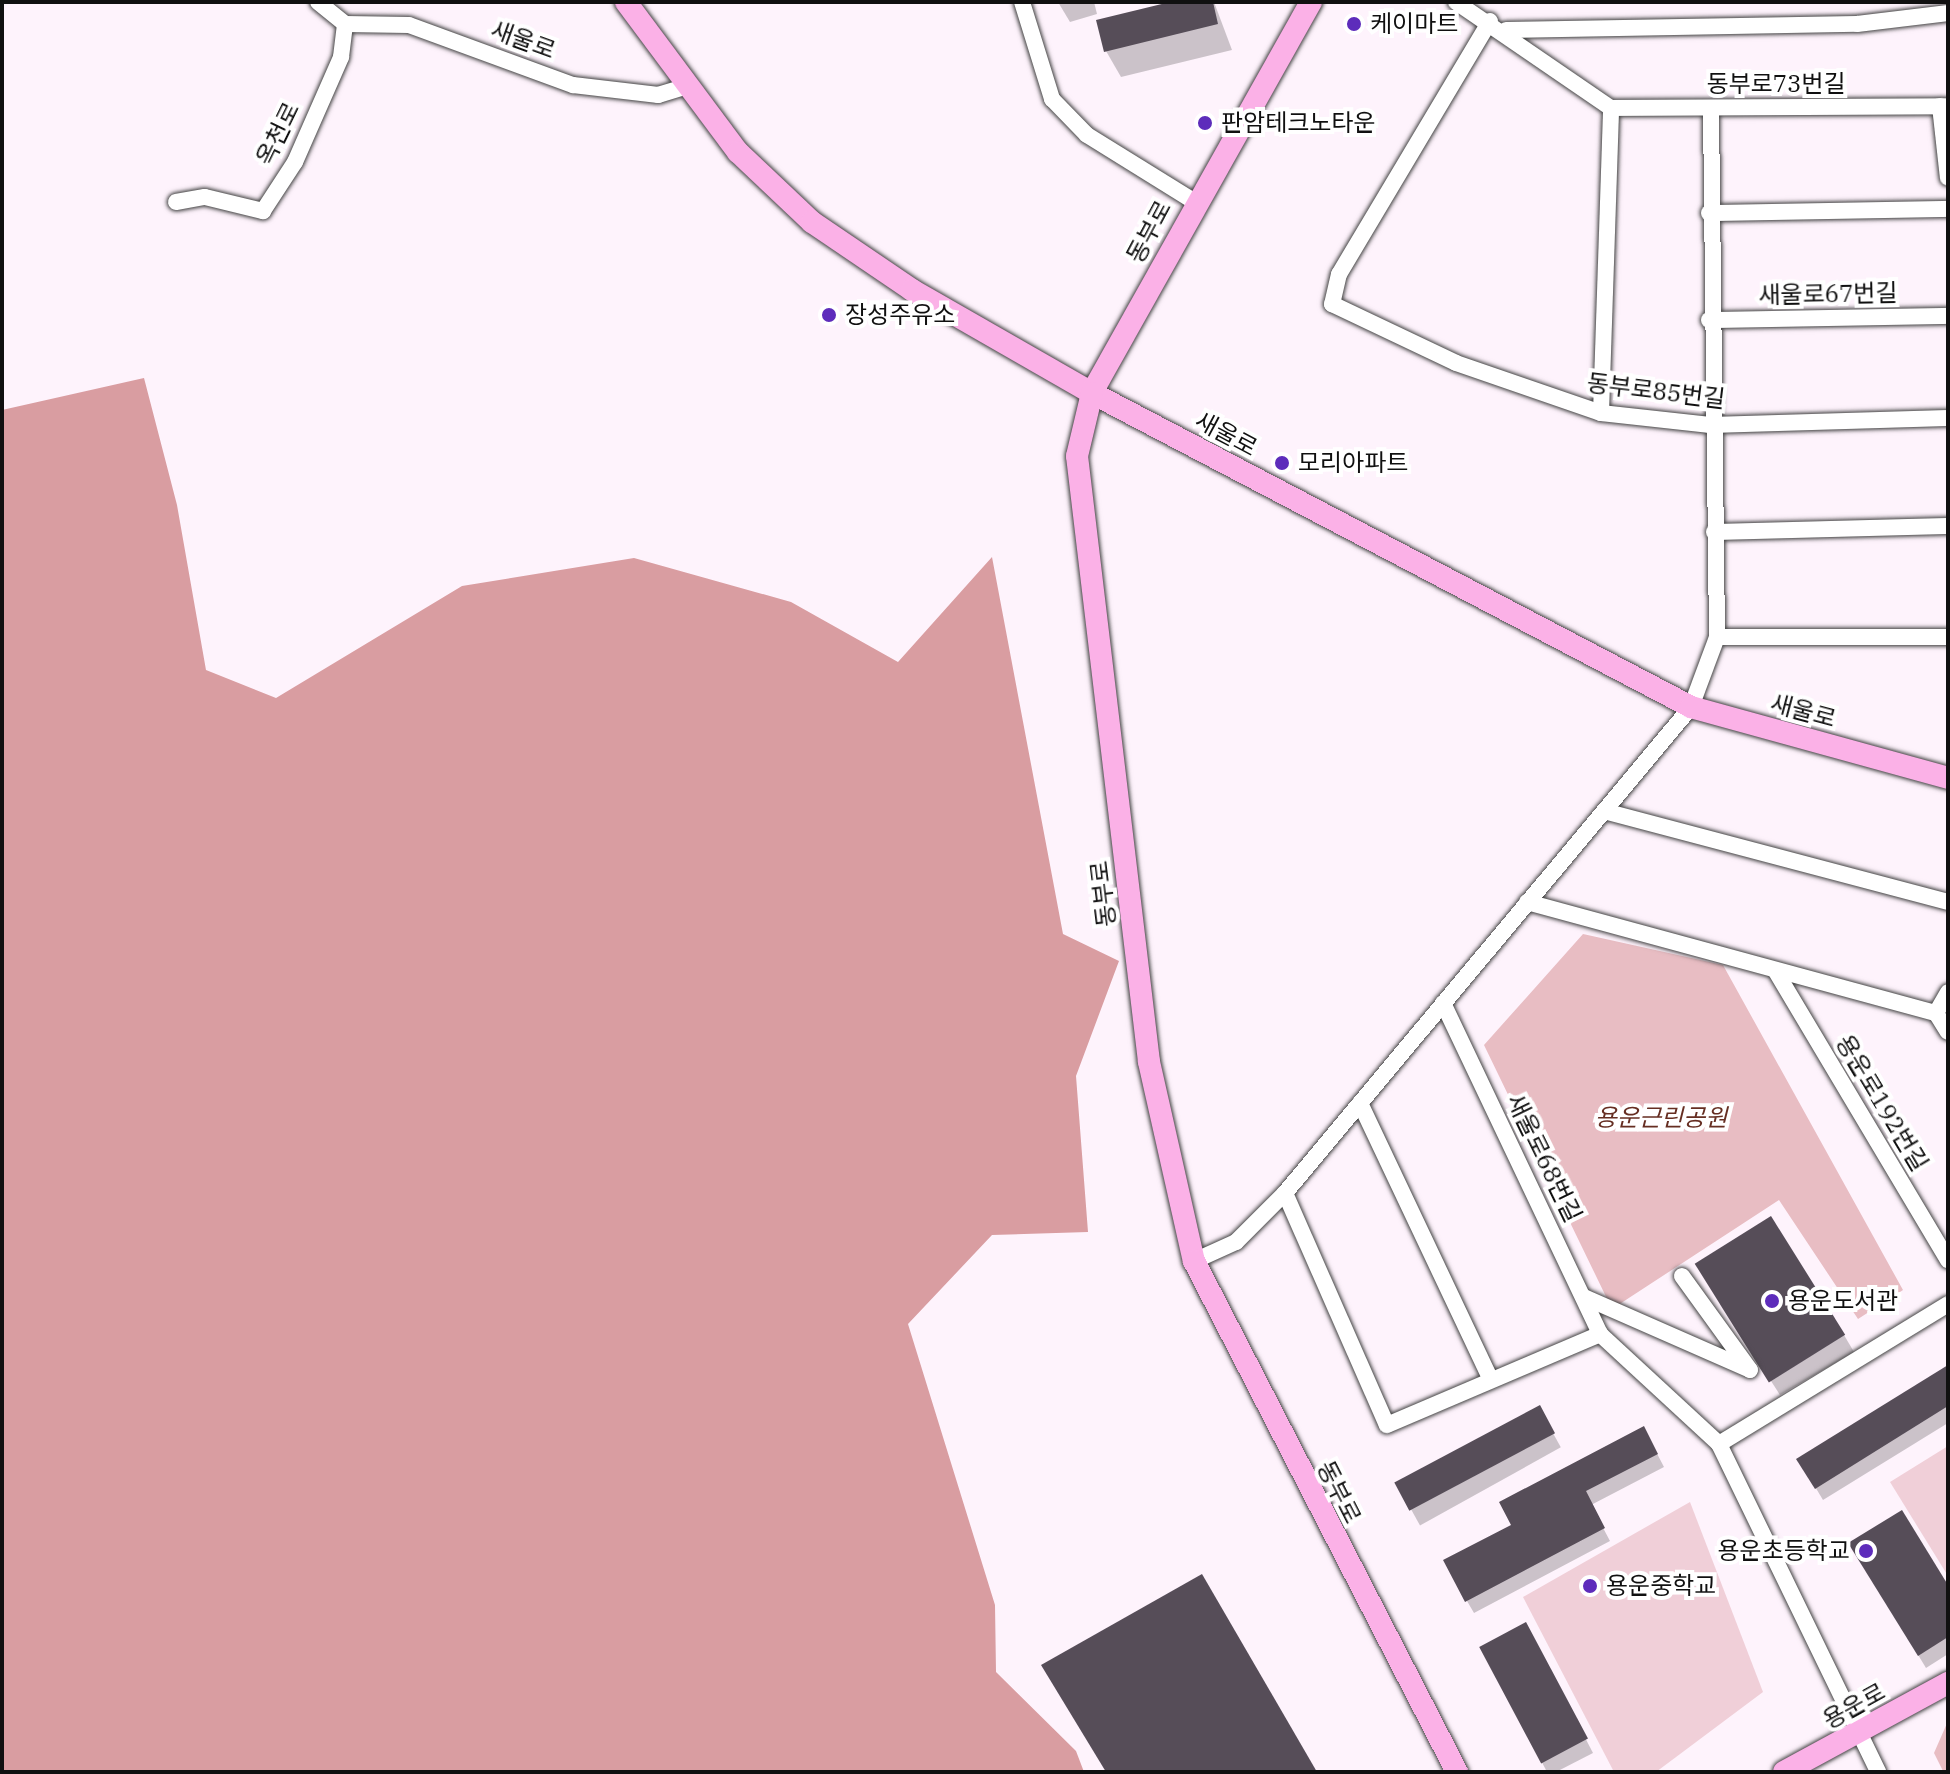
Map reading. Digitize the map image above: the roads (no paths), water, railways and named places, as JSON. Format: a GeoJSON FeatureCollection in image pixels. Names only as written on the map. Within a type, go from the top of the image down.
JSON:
{"type":"FeatureCollection","features":[{"type":"Feature","properties":{"kind":"main road","name":"새울로"},"geometry":{"type":"LineString","coordinates":[[626,2],[685,87],[738,152],[812,222],[912,290],[1092,393],[1691,707],[1945,771]]}},
{"type":"Feature","properties":{"kind":"main road","name":"동부로"},"geometry":{"type":"LineString","coordinates":[[1311,2],[1195,202],[1092,393],[1077,456],[1149,1062],[1194,1261],[1457,1772]]}},
{"type":"Feature","properties":{"kind":"main road","name":"용운로"},"geometry":{"type":"LineString","coordinates":[[1784,1772],[1948,1683]]}},
{"type":"Feature","properties":{"kind":"street"},"geometry":{"type":"LineString","coordinates":[[318,2],[345,24]]}},
{"type":"Feature","properties":{"kind":"street"},"geometry":{"type":"LineString","coordinates":[[1022,2],[1052,99],[1087,135],[1195,202]]}},
{"type":"Feature","properties":{"kind":"street"},"geometry":{"type":"LineString","coordinates":[[1456,2],[1506,30],[1611,108],[1601,413]]}},
{"type":"Feature","properties":{"kind":"street"},"geometry":{"type":"LineString","coordinates":[[1506,30],[1857,24],[1948,13]]}},
{"type":"Feature","properties":{"kind":"street","name":"동부로85번길"},"geometry":{"type":"LineString","coordinates":[[1490,21],[1339,274],[1332,304],[1456,363],[1601,413],[1710,425],[1948,418]]}},
{"type":"Feature","properties":{"kind":"street","name":"새울로"},"geometry":{"type":"LineString","coordinates":[[345,24],[409,25],[573,85],[658,95],[685,87]]}},
{"type":"Feature","properties":{"kind":"street","name":"옥천로"},"geometry":{"type":"LineString","coordinates":[[176,202],[205,197],[263,211],[295,162],[341,57],[345,24]]}},
{"type":"Feature","properties":{"kind":"street","name":"동부로73번길"},"geometry":{"type":"LineString","coordinates":[[1611,108],[1944,106],[1948,178]]}},
{"type":"Feature","properties":{"kind":"street"},"geometry":{"type":"LineString","coordinates":[[1194,1261],[1236,1242],[1285,1193],[1691,707],[1717,637],[1710,425],[1711,108]]}},
{"type":"Feature","properties":{"kind":"street"},"geometry":{"type":"LineString","coordinates":[[1709,213],[1948,209]]}},
{"type":"Feature","properties":{"kind":"street","name":"새울로67번길"},"geometry":{"type":"LineString","coordinates":[[1709,320],[1948,316]]}},
{"type":"Feature","properties":{"kind":"street"},"geometry":{"type":"LineString","coordinates":[[1714,532],[1948,526]]}},
{"type":"Feature","properties":{"kind":"street"},"geometry":{"type":"LineString","coordinates":[[1717,637],[1948,637]]}},
{"type":"Feature","properties":{"kind":"street"},"geometry":{"type":"LineString","coordinates":[[1604,811],[1948,902]]}},
{"type":"Feature","properties":{"kind":"street"},"geometry":{"type":"LineString","coordinates":[[1527,902],[1936,1013],[1948,1032]]}},
{"type":"Feature","properties":{"kind":"street","name":"용운로192번길"},"geometry":{"type":"LineString","coordinates":[[1775,970],[1948,1260]]}},
{"type":"Feature","properties":{"kind":"street"},"geometry":{"type":"LineString","coordinates":[[1936,1013],[1948,992]]}},
{"type":"Feature","properties":{"kind":"street","name":"새울로68번길"},"geometry":{"type":"LineString","coordinates":[[1443,1003],[1600,1334],[1719,1444],[1878,1772]]}},
{"type":"Feature","properties":{"kind":"street"},"geometry":{"type":"LineString","coordinates":[[1360,1103],[1491,1380]]}},
{"type":"Feature","properties":{"kind":"street"},"geometry":{"type":"LineString","coordinates":[[1285,1193],[1387,1425],[1600,1334]]}},
{"type":"Feature","properties":{"kind":"street"},"geometry":{"type":"LineString","coordinates":[[1584,1297],[1750,1370],[1682,1276]]}},
{"type":"Feature","properties":{"kind":"street"},"geometry":{"type":"LineString","coordinates":[[1719,1444],[1948,1304]]}},
{"type":"Feature","properties":{"kind":"place","name":"케이마트"},"geometry":{"type":"Point","coordinates":[1354,24]}},
{"type":"Feature","properties":{"kind":"place","name":"판암테크노타운"},"geometry":{"type":"Point","coordinates":[1205,123]}},
{"type":"Feature","properties":{"kind":"place","name":"장성주유소"},"geometry":{"type":"Point","coordinates":[829,315]}},
{"type":"Feature","properties":{"kind":"place","name":"모리아파트"},"geometry":{"type":"Point","coordinates":[1282,463]}},
{"type":"Feature","properties":{"kind":"place","name":"용운도서관"},"geometry":{"type":"Point","coordinates":[1772,1301]}},
{"type":"Feature","properties":{"kind":"place","name":"용운초등학교"},"geometry":{"type":"Point","coordinates":[1866,1551]}},
{"type":"Feature","properties":{"kind":"place","name":"용운중학교"},"geometry":{"type":"Point","coordinates":[1590,1586]}},
{"type":"Feature","properties":{"kind":"park label","name":"용운근린공원"},"geometry":{"type":"Point","coordinates":[1661,1118]}}]}
